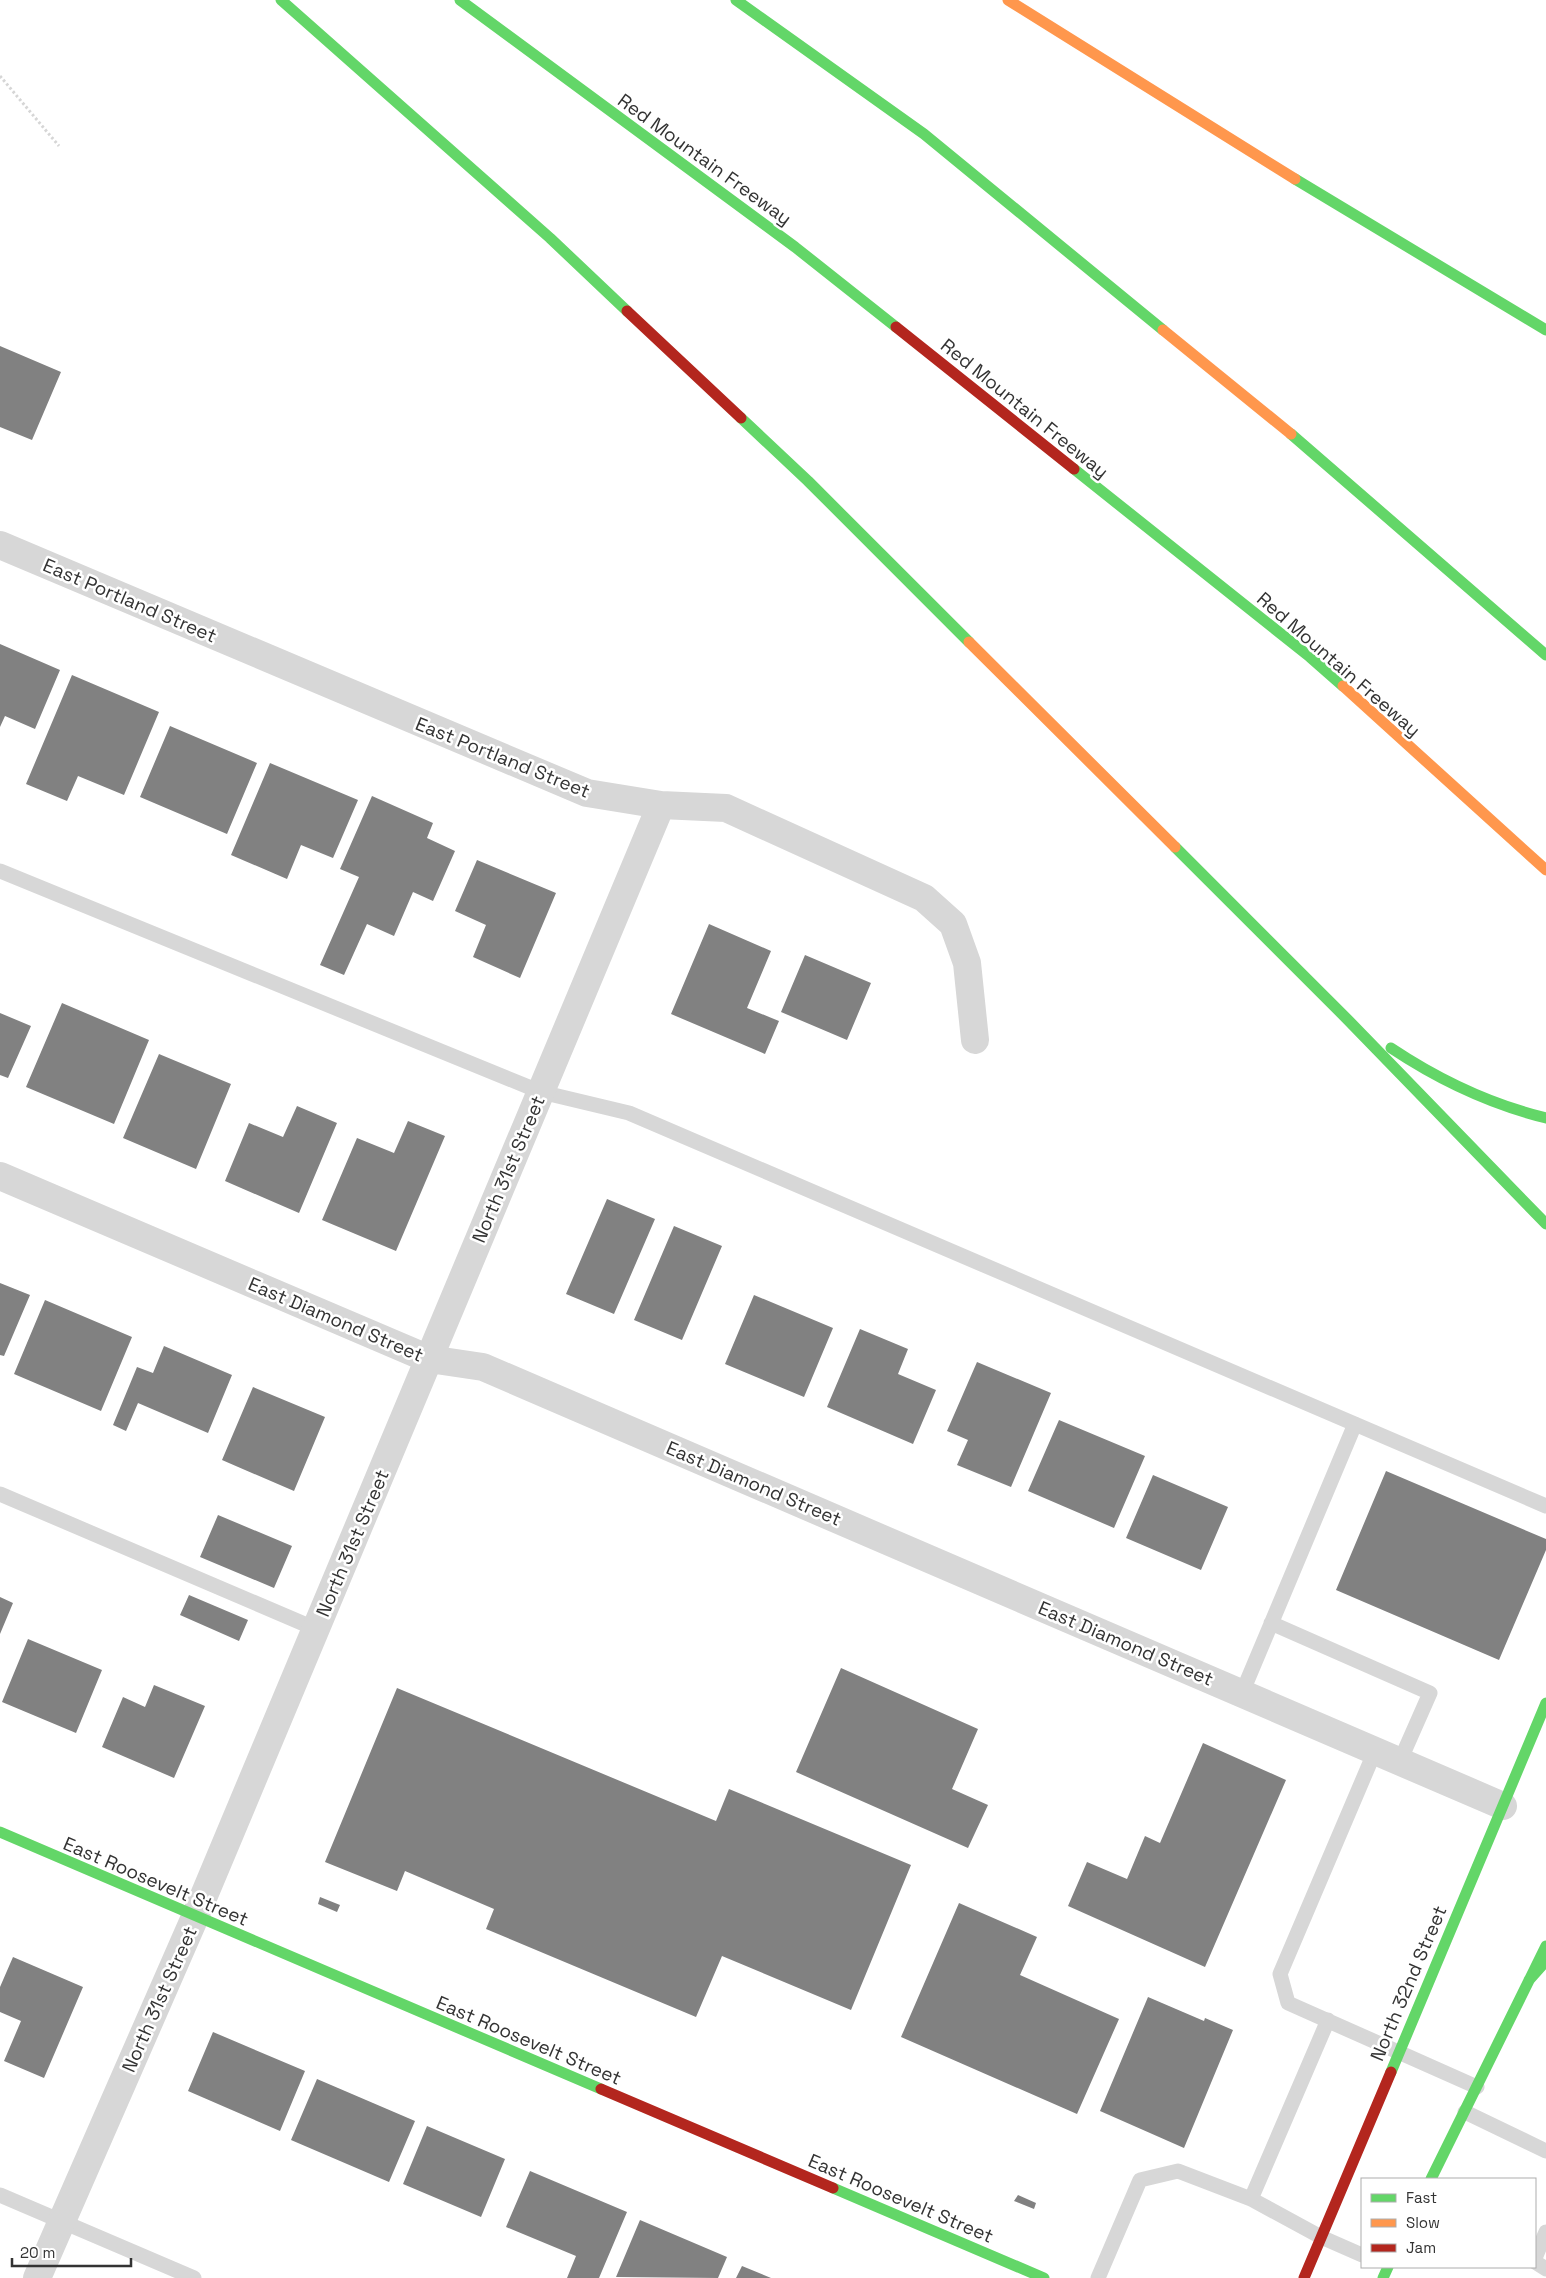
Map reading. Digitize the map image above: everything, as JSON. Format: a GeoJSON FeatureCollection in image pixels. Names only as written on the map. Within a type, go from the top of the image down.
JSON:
{"type":"FeatureCollection","features":[{"type":"Feature","properties":{"kind":"main road"},"geometry":{"type":"LineString","coordinates":[[281,0],[550,238],[808,481],[1348,1020],[1546,1224]]}},
{"type":"Feature","properties":{"kind":"main road","name":"Red Mountain Freeway"},"geometry":{"type":"LineString","coordinates":[[460,0],[795,247],[1294,645],[1546,870]]}},
{"type":"Feature","properties":{"kind":"main road"},"geometry":{"type":"LineString","coordinates":[[736,0],[932,140],[1314,453],[1546,655]]}},
{"type":"Feature","properties":{"kind":"main road"},"geometry":{"type":"LineString","coordinates":[[1008,0],[1269,162],[1546,330]]}},
{"type":"Feature","properties":{"kind":"main road"},"geometry":{"type":"LineString","coordinates":[[1502,303],[1546,342]]}},
{"type":"Feature","properties":{"kind":"main road"},"geometry":{"type":"LineString","coordinates":[[1348,1020],[1408,1060],[1465,1092],[1512,1111],[1546,1118]]}},
{"type":"Feature","properties":{"kind":"main road","name":"North 32nd Street"},"geometry":{"type":"LineString","coordinates":[[1304,2278],[1546,1703]]}},
{"type":"Feature","properties":{"kind":"main road","name":"East Roosevelt Street"},"geometry":{"type":"LineString","coordinates":[[0,1832],[195,1917],[1044,2278]]}},
{"type":"Feature","properties":{"kind":"main road"},"geometry":{"type":"LineString","coordinates":[[1432,2178],[1546,1946]]}},
{"type":"Feature","properties":{"kind":"main road"},"geometry":{"type":"LineString","coordinates":[[1529,1980],[1546,1962]]}},
{"type":"Feature","properties":{"kind":"street","name":"East Portland Street"},"geometry":{"type":"LineString","coordinates":[[0,545],[587,793],[661,805],[726,808],[924,898],[953,924],[967,963],[975,1040]]}},
{"type":"Feature","properties":{"kind":"street","name":"North 31st Street"},"geometry":{"type":"LineString","coordinates":[[37,2278],[195,1917],[661,805]]}},
{"type":"Feature","properties":{"kind":"street","name":"East Diamond Street"},"geometry":{"type":"LineString","coordinates":[[0,1176],[429,1360],[483,1367],[1503,1806]]}},
{"type":"Feature","properties":{"kind":"lane"},"geometry":{"type":"LineString","coordinates":[[0,871],[541,1092],[628,1113],[1546,1506]]}},
{"type":"Feature","properties":{"kind":"lane"},"geometry":{"type":"LineString","coordinates":[[1242,1693],[1355,1424]]}},
{"type":"Feature","properties":{"kind":"lane"},"geometry":{"type":"LineString","coordinates":[[0,1494],[316,1629]]}},
{"type":"Feature","properties":{"kind":"lane"},"geometry":{"type":"LineString","coordinates":[[1271,1623],[1430,1693],[1388,1756],[1280,1974],[1288,2003],[1477,2087]]}},
{"type":"Feature","properties":{"kind":"lane"},"geometry":{"type":"LineString","coordinates":[[1251,2199],[1328,2020]]}},
{"type":"Feature","properties":{"kind":"lane"},"geometry":{"type":"LineString","coordinates":[[1465,2112],[1546,2150]]}},
{"type":"Feature","properties":{"kind":"lane"},"geometry":{"type":"LineString","coordinates":[[1098,2278],[1140,2180],[1178,2172],[1251,2199],[1321,2237],[1361,2255]]}},
{"type":"Feature","properties":{"kind":"lane"},"geometry":{"type":"LineString","coordinates":[[0,2195],[194,2278]]}},
{"type":"Feature","properties":{"kind":"lane"},"geometry":{"type":"LineString","coordinates":[[1536,2257],[1546,2232]]}},
{"type":"Feature","properties":{"kind":"lane"},"geometry":{"type":"LineString","coordinates":[[1536,2261],[1546,2269]]}},
{"type":"Feature","properties":{"kind":"path"},"geometry":{"type":"LineString","coordinates":[[0,76],[59,146]]}},
{"type":"Feature","properties":{"kind":"building"},"geometry":{"type":"Polygon","coordinates":[[[0,346],[61,372],[32,440],[0,427],[0,346]]]}},
{"type":"Feature","properties":{"kind":"building"},"geometry":{"type":"Polygon","coordinates":[[[0,644],[60,670],[35,729],[5,716],[0,727],[0,644]]]}},
{"type":"Feature","properties":{"kind":"building"},"geometry":{"type":"Polygon","coordinates":[[[72,675],[159,712],[124,795],[78,776],[67,801],[26,784],[72,675]]]}},
{"type":"Feature","properties":{"kind":"building"},"geometry":{"type":"Polygon","coordinates":[[[170,726],[257,763],[227,834],[140,797],[170,726]]]}},
{"type":"Feature","properties":{"kind":"building"},"geometry":{"type":"Polygon","coordinates":[[[270,763],[358,800],[333,858],[301,845],[287,879],[231,855],[270,763]]]}},
{"type":"Feature","properties":{"kind":"building"},"geometry":{"type":"Polygon","coordinates":[[[372,796],[433,823],[427,838],[455,851],[433,901],[413,892],[394,936],[367,924],[344,975],[320,965],[359,877],[340,869],[372,796]]]}},
{"type":"Feature","properties":{"kind":"building"},"geometry":{"type":"Polygon","coordinates":[[[477,860],[556,893],[520,978],[473,957],[486,925],[455,911],[477,860]]]}},
{"type":"Feature","properties":{"kind":"building"},"geometry":{"type":"Polygon","coordinates":[[[709,924],[771,951],[747,1008],[779,1021],[765,1054],[671,1014],[709,924]]]}},
{"type":"Feature","properties":{"kind":"building"},"geometry":{"type":"Polygon","coordinates":[[[805,955],[871,983],[847,1040],[781,1012],[805,955]]]}},
{"type":"Feature","properties":{"kind":"building"},"geometry":{"type":"Polygon","coordinates":[[[62,1003],[149,1040],[114,1124],[26,1087],[62,1003]]]}},
{"type":"Feature","properties":{"kind":"building"},"geometry":{"type":"Polygon","coordinates":[[[0,1013],[31,1026],[8,1078],[0,1075],[0,1013]]]}},
{"type":"Feature","properties":{"kind":"building"},"geometry":{"type":"Polygon","coordinates":[[[159,1054],[231,1084],[196,1169],[123,1138],[159,1054]]]}},
{"type":"Feature","properties":{"kind":"building"},"geometry":{"type":"Polygon","coordinates":[[[297,1106],[337,1123],[299,1213],[225,1181],[249,1123],[283,1137],[297,1106]]]}},
{"type":"Feature","properties":{"kind":"building"},"geometry":{"type":"Polygon","coordinates":[[[408,1121],[445,1136],[396,1251],[322,1220],[357,1138],[394,1153],[408,1121]]]}},
{"type":"Feature","properties":{"kind":"building"},"geometry":{"type":"Polygon","coordinates":[[[607,1199],[655,1219],[614,1314],[566,1294],[607,1199]]]}},
{"type":"Feature","properties":{"kind":"building"},"geometry":{"type":"Polygon","coordinates":[[[674,1226],[722,1246],[682,1340],[634,1320],[674,1226]]]}},
{"type":"Feature","properties":{"kind":"building"},"geometry":{"type":"Polygon","coordinates":[[[0,1283],[30,1295],[4,1356],[0,1355],[0,1283]]]}},
{"type":"Feature","properties":{"kind":"building"},"geometry":{"type":"Polygon","coordinates":[[[754,1295],[833,1328],[804,1397],[725,1364],[754,1295]]]}},
{"type":"Feature","properties":{"kind":"building"},"geometry":{"type":"Polygon","coordinates":[[[45,1300],[132,1337],[101,1411],[14,1374],[45,1300]]]}},
{"type":"Feature","properties":{"kind":"building"},"geometry":{"type":"Polygon","coordinates":[[[860,1329],[908,1349],[898,1374],[936,1390],[913,1444],[827,1407],[860,1329]]]}},
{"type":"Feature","properties":{"kind":"building"},"geometry":{"type":"Polygon","coordinates":[[[164,1346],[232,1375],[208,1433],[138,1403],[126,1431],[113,1425],[137,1367],[153,1373],[164,1346]]]}},
{"type":"Feature","properties":{"kind":"building"},"geometry":{"type":"Polygon","coordinates":[[[977,1362],[1051,1393],[1011,1487],[957,1465],[968,1440],[947,1431],[977,1362]]]}},
{"type":"Feature","properties":{"kind":"building"},"geometry":{"type":"Polygon","coordinates":[[[253,1387],[325,1417],[294,1491],[222,1460],[253,1387]]]}},
{"type":"Feature","properties":{"kind":"building"},"geometry":{"type":"Polygon","coordinates":[[[1059,1420],[1145,1456],[1114,1528],[1028,1491],[1059,1420]]]}},
{"type":"Feature","properties":{"kind":"building"},"geometry":{"type":"Polygon","coordinates":[[[1386,1471],[1546,1539],[1546,1550],[1499,1660],[1336,1590],[1386,1471]]]}},
{"type":"Feature","properties":{"kind":"building"},"geometry":{"type":"Polygon","coordinates":[[[1153,1475],[1228,1507],[1201,1570],[1126,1538],[1153,1475]]]}},
{"type":"Feature","properties":{"kind":"building"},"geometry":{"type":"Polygon","coordinates":[[[218,1515],[292,1546],[274,1588],[200,1557],[218,1515]]]}},
{"type":"Feature","properties":{"kind":"building"},"geometry":{"type":"Polygon","coordinates":[[[189,1595],[248,1620],[239,1641],[180,1615],[189,1595]]]}},
{"type":"Feature","properties":{"kind":"building"},"geometry":{"type":"Polygon","coordinates":[[[0,1597],[13,1603],[0,1634],[0,1597]]]}},
{"type":"Feature","properties":{"kind":"building"},"geometry":{"type":"Polygon","coordinates":[[[28,1639],[102,1670],[76,1733],[2,1702],[28,1639]]]}},
{"type":"Feature","properties":{"kind":"building"},"geometry":{"type":"Polygon","coordinates":[[[841,1668],[978,1729],[952,1789],[988,1805],[968,1848],[796,1772],[841,1668]]]}},
{"type":"Feature","properties":{"kind":"building"},"geometry":{"type":"Polygon","coordinates":[[[154,1685],[205,1706],[174,1778],[102,1747],[123,1697],[145,1707],[154,1685]]]}},
{"type":"Feature","properties":{"kind":"building"},"geometry":{"type":"Polygon","coordinates":[[[397,1688],[716,1821],[729,1789],[911,1865],[851,2010],[722,1956],[696,2017],[486,1929],[494,1909],[405,1871],[397,1891],[325,1862],[397,1688]]]}},
{"type":"Feature","properties":{"kind":"building"},"geometry":{"type":"Polygon","coordinates":[[[1203,1743],[1286,1780],[1205,1967],[1068,1906],[1087,1862],[1127,1879],[1145,1836],[1160,1843],[1203,1743]]]}},
{"type":"Feature","properties":{"kind":"building"},"geometry":{"type":"Polygon","coordinates":[[[320,1897],[340,1905],[337,1912],[318,1904],[320,1897]]]}},
{"type":"Feature","properties":{"kind":"building"},"geometry":{"type":"Polygon","coordinates":[[[959,1903],[1037,1937],[1020,1975],[1119,2019],[1077,2114],[901,2037],[959,1903]]]}},
{"type":"Feature","properties":{"kind":"building"},"geometry":{"type":"Polygon","coordinates":[[[13,1957],[83,1987],[44,2078],[4,2061],[21,2021],[0,2012],[0,1987],[13,1957]]]}},
{"type":"Feature","properties":{"kind":"building"},"geometry":{"type":"Polygon","coordinates":[[[1148,1997],[1204,2021],[1205,2018],[1233,2030],[1184,2148],[1100,2111],[1148,1997]]]}},
{"type":"Feature","properties":{"kind":"building"},"geometry":{"type":"Polygon","coordinates":[[[213,2032],[305,2071],[280,2131],[188,2091],[213,2032]]]}},
{"type":"Feature","properties":{"kind":"building"},"geometry":{"type":"Polygon","coordinates":[[[317,2079],[415,2121],[389,2182],[291,2140],[317,2079]]]}},
{"type":"Feature","properties":{"kind":"building"},"geometry":{"type":"Polygon","coordinates":[[[427,2126],[505,2159],[481,2217],[403,2184],[427,2126]]]}},
{"type":"Feature","properties":{"kind":"building"},"geometry":{"type":"Polygon","coordinates":[[[530,2171],[627,2212],[599,2278],[567,2278],[576,2256],[506,2227],[530,2171]]]}},
{"type":"Feature","properties":{"kind":"building"},"geometry":{"type":"Polygon","coordinates":[[[1018,2195],[1036,2203],[1034,2209],[1014,2201],[1018,2195]]]}},
{"type":"Feature","properties":{"kind":"building"},"geometry":{"type":"Polygon","coordinates":[[[640,2220],[727,2257],[718,2278],[616,2277],[640,2220]]]}},
{"type":"Feature","properties":{"kind":"building"},"geometry":{"type":"Polygon","coordinates":[[[742,2266],[771,2278],[736,2278],[742,2266]]]}},
{"type":"Feature","properties":{"kind":"traffic: fast"},"geometry":{"type":"LineString","coordinates":[[281,0],[550,238],[627,311]]}},
{"type":"Feature","properties":{"kind":"traffic: fast"},"geometry":{"type":"LineString","coordinates":[[460,0],[795,247],[896,327]]}},
{"type":"Feature","properties":{"kind":"traffic: fast"},"geometry":{"type":"LineString","coordinates":[[736,0],[924,134],[1163,330]]}},
{"type":"Feature","properties":{"kind":"traffic: fast"},"geometry":{"type":"LineString","coordinates":[[1295,179],[1546,330]]}},
{"type":"Feature","properties":{"kind":"traffic: fast"},"geometry":{"type":"LineString","coordinates":[[741,418],[808,481],[969,642]]}},
{"type":"Feature","properties":{"kind":"traffic: fast"},"geometry":{"type":"LineString","coordinates":[[1291,434],[1546,655]]}},
{"type":"Feature","properties":{"kind":"traffic: fast"},"geometry":{"type":"LineString","coordinates":[[1074,469],[1310,657],[1343,686]]}},
{"type":"Feature","properties":{"kind":"traffic: fast"},"geometry":{"type":"LineString","coordinates":[[1175,847],[1348,1020],[1546,1224]]}},
{"type":"Feature","properties":{"kind":"traffic: fast"},"geometry":{"type":"LineString","coordinates":[[1391,1048],[1409,1060],[1465,1090],[1504,1106],[1546,1118]]}},
{"type":"Feature","properties":{"kind":"traffic: fast"},"geometry":{"type":"LineString","coordinates":[[1391,2072],[1546,1703]]}},
{"type":"Feature","properties":{"kind":"traffic: fast"},"geometry":{"type":"LineString","coordinates":[[0,1832],[601,2089]]}},
{"type":"Feature","properties":{"kind":"traffic: fast"},"geometry":{"type":"LineString","coordinates":[[1431,2178],[1546,1946]]}},
{"type":"Feature","properties":{"kind":"traffic: fast"},"geometry":{"type":"LineString","coordinates":[[1529,1980],[1546,1961]]}},
{"type":"Feature","properties":{"kind":"traffic: fast"},"geometry":{"type":"LineString","coordinates":[[833,2188],[1044,2278]]}},
{"type":"Feature","properties":{"kind":"traffic: fast"},"geometry":{"type":"LineString","coordinates":[[1383,2278],[1388,2268]]}},
{"type":"Feature","properties":{"kind":"traffic: slow"},"geometry":{"type":"LineString","coordinates":[[1008,0],[1295,179]]}},
{"type":"Feature","properties":{"kind":"traffic: slow"},"geometry":{"type":"LineString","coordinates":[[1163,330],[1291,434]]}},
{"type":"Feature","properties":{"kind":"traffic: slow"},"geometry":{"type":"LineString","coordinates":[[969,642],[1175,847]]}},
{"type":"Feature","properties":{"kind":"traffic: slow"},"geometry":{"type":"LineString","coordinates":[[1343,686],[1546,870]]}},
{"type":"Feature","properties":{"kind":"traffic: jam"},"geometry":{"type":"LineString","coordinates":[[627,311],[741,418]]}},
{"type":"Feature","properties":{"kind":"traffic: jam"},"geometry":{"type":"LineString","coordinates":[[896,327],[1074,469]]}},
{"type":"Feature","properties":{"kind":"traffic: jam"},"geometry":{"type":"LineString","coordinates":[[1304,2278],[1391,2072]]}},
{"type":"Feature","properties":{"kind":"traffic: jam"},"geometry":{"type":"LineString","coordinates":[[601,2089],[833,2188]]}}]}
